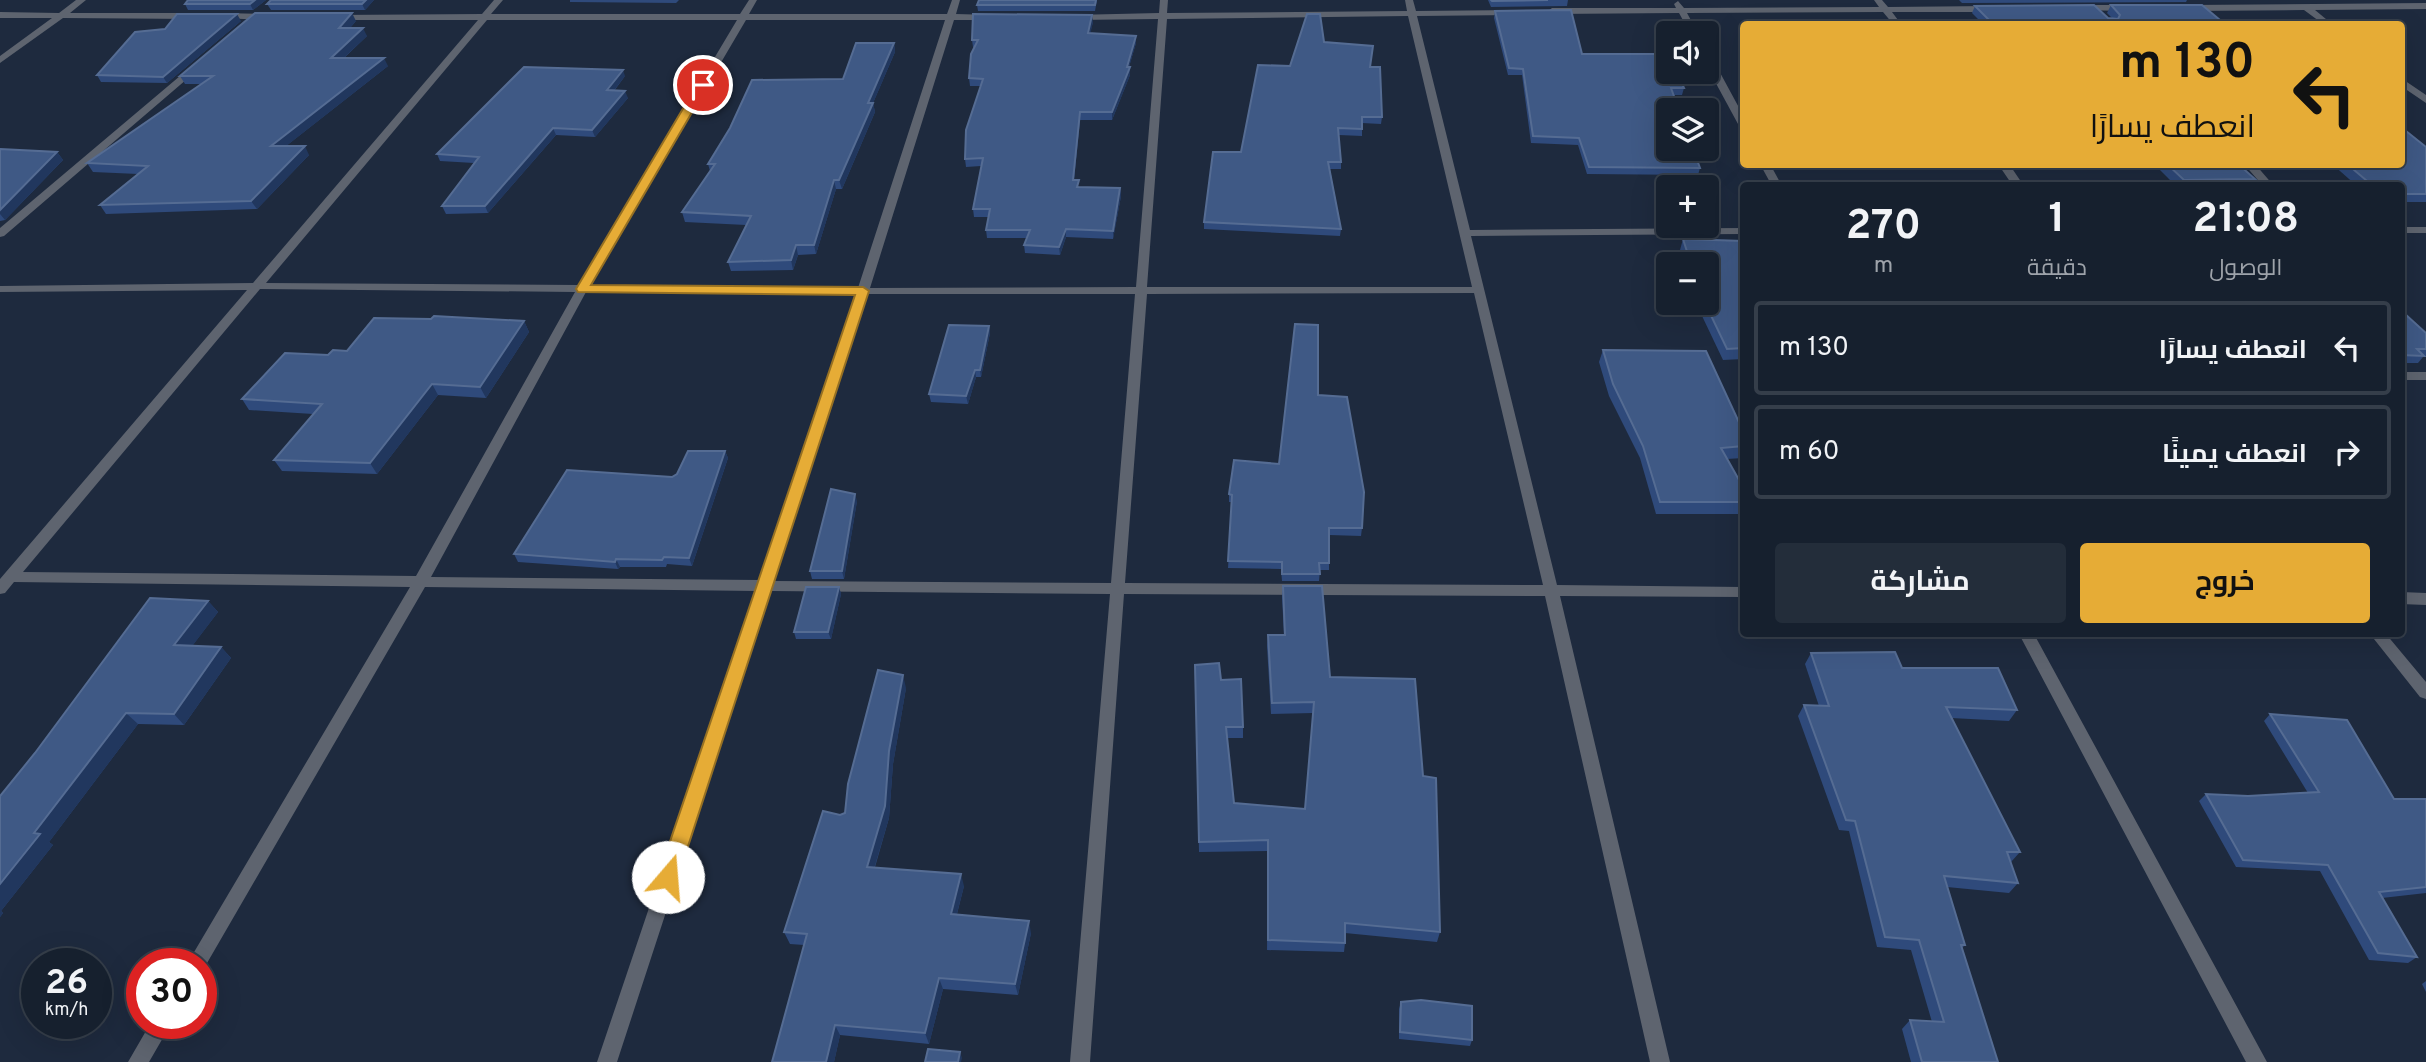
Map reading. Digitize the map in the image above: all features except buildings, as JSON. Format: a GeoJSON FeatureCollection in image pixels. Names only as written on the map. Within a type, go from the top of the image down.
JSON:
{"type":"FeatureCollection","features":[{"type":"Feature","properties":{"kind":"street"},"geometry":{"type":"LineString","coordinates":[[0,60],[82,0]]}},
{"type":"Feature","properties":{"kind":"street"},"geometry":{"type":"LineString","coordinates":[[0,589],[499,0]]}},
{"type":"Feature","properties":{"kind":"street"},"geometry":{"type":"LineString","coordinates":[[205,948],[420,583],[582,289],[753,0]]}},
{"type":"Feature","properties":{"kind":"street"},"geometry":{"type":"LineString","coordinates":[[607,1062],[863,291],[956,0]]}},
{"type":"Feature","properties":{"kind":"street"},"geometry":{"type":"LineString","coordinates":[[1080,1062],[1164,0]]}},
{"type":"Feature","properties":{"kind":"street"},"geometry":{"type":"LineString","coordinates":[[1676,0],[1687,21]]}},
{"type":"Feature","properties":{"kind":"street"},"geometry":{"type":"LineString","coordinates":[[1878,0],[1895,21]]}},
{"type":"Feature","properties":{"kind":"street"},"geometry":{"type":"LineString","coordinates":[[2085,0],[2102,16]]}},
{"type":"Feature","properties":{"kind":"street"},"geometry":{"type":"LineString","coordinates":[[2296,0],[2324,21]]}},
{"type":"Feature","properties":{"kind":"street"},"geometry":{"type":"LineString","coordinates":[[1411,6],[1551,590],[1660,1062]]}},
{"type":"Feature","properties":{"kind":"street"},"geometry":{"type":"LineString","coordinates":[[1070,17],[1163,17],[1411,6],[1520,12]]}},
{"type":"Feature","properties":{"kind":"street"},"geometry":{"type":"LineString","coordinates":[[2174,8],[2426,6]]}},
{"type":"Feature","properties":{"kind":"street"},"geometry":{"type":"LineString","coordinates":[[244,26],[264,8]]}},
{"type":"Feature","properties":{"kind":"street"},"geometry":{"type":"LineString","coordinates":[[2067,9],[2134,8]]}},
{"type":"Feature","properties":{"kind":"street"},"geometry":{"type":"LineString","coordinates":[[1547,11],[1997,9]]}},
{"type":"Feature","properties":{"kind":"street"},"geometry":{"type":"LineString","coordinates":[[0,15],[199,16]]}},
{"type":"Feature","properties":{"kind":"street"},"geometry":{"type":"LineString","coordinates":[[213,16],[282,17]]}},
{"type":"Feature","properties":{"kind":"street"},"geometry":{"type":"LineString","coordinates":[[322,17],[1003,17]]}},
{"type":"Feature","properties":{"kind":"street"},"geometry":{"type":"LineString","coordinates":[[0,234],[201,62]]}},
{"type":"Feature","properties":{"kind":"street"},"geometry":{"type":"LineString","coordinates":[[1719,80],[1740,118]]}},
{"type":"Feature","properties":{"kind":"street"},"geometry":{"type":"LineString","coordinates":[[2405,84],[2426,100]]}},
{"type":"Feature","properties":{"kind":"street"},"geometry":{"type":"LineString","coordinates":[[2253,168],[2265,182]]}},
{"type":"Feature","properties":{"kind":"street"},"geometry":{"type":"LineString","coordinates":[[2405,230],[2426,230]]}},
{"type":"Feature","properties":{"kind":"street"},"geometry":{"type":"LineString","coordinates":[[1465,233],[1740,231]]}},
{"type":"Feature","properties":{"kind":"street"},"geometry":{"type":"LineString","coordinates":[[0,289],[255,286],[863,291],[1479,290]]}},
{"type":"Feature","properties":{"kind":"street"},"geometry":{"type":"LineString","coordinates":[[2405,376],[2426,376]]}},
{"type":"Feature","properties":{"kind":"street"},"geometry":{"type":"LineString","coordinates":[[10,577],[765,586],[1740,592]]}},
{"type":"Feature","properties":{"kind":"street"},"geometry":{"type":"LineString","coordinates":[[2405,598],[2426,599]]}},
{"type":"Feature","properties":{"kind":"street"},"geometry":{"type":"LineString","coordinates":[[2029,637],[2257,1062]]}},
{"type":"Feature","properties":{"kind":"street"},"geometry":{"type":"LineString","coordinates":[[2380,637],[2426,693]]}},
{"type":"Feature","properties":{"kind":"street"},"geometry":{"type":"LineString","coordinates":[[138,1062],[152,1039]]}},
{"type":"Feature","properties":{"kind":"route"},"geometry":{"type":"LineString","coordinates":[[668,877],[863,291],[582,289],[703,85]]}}]}
